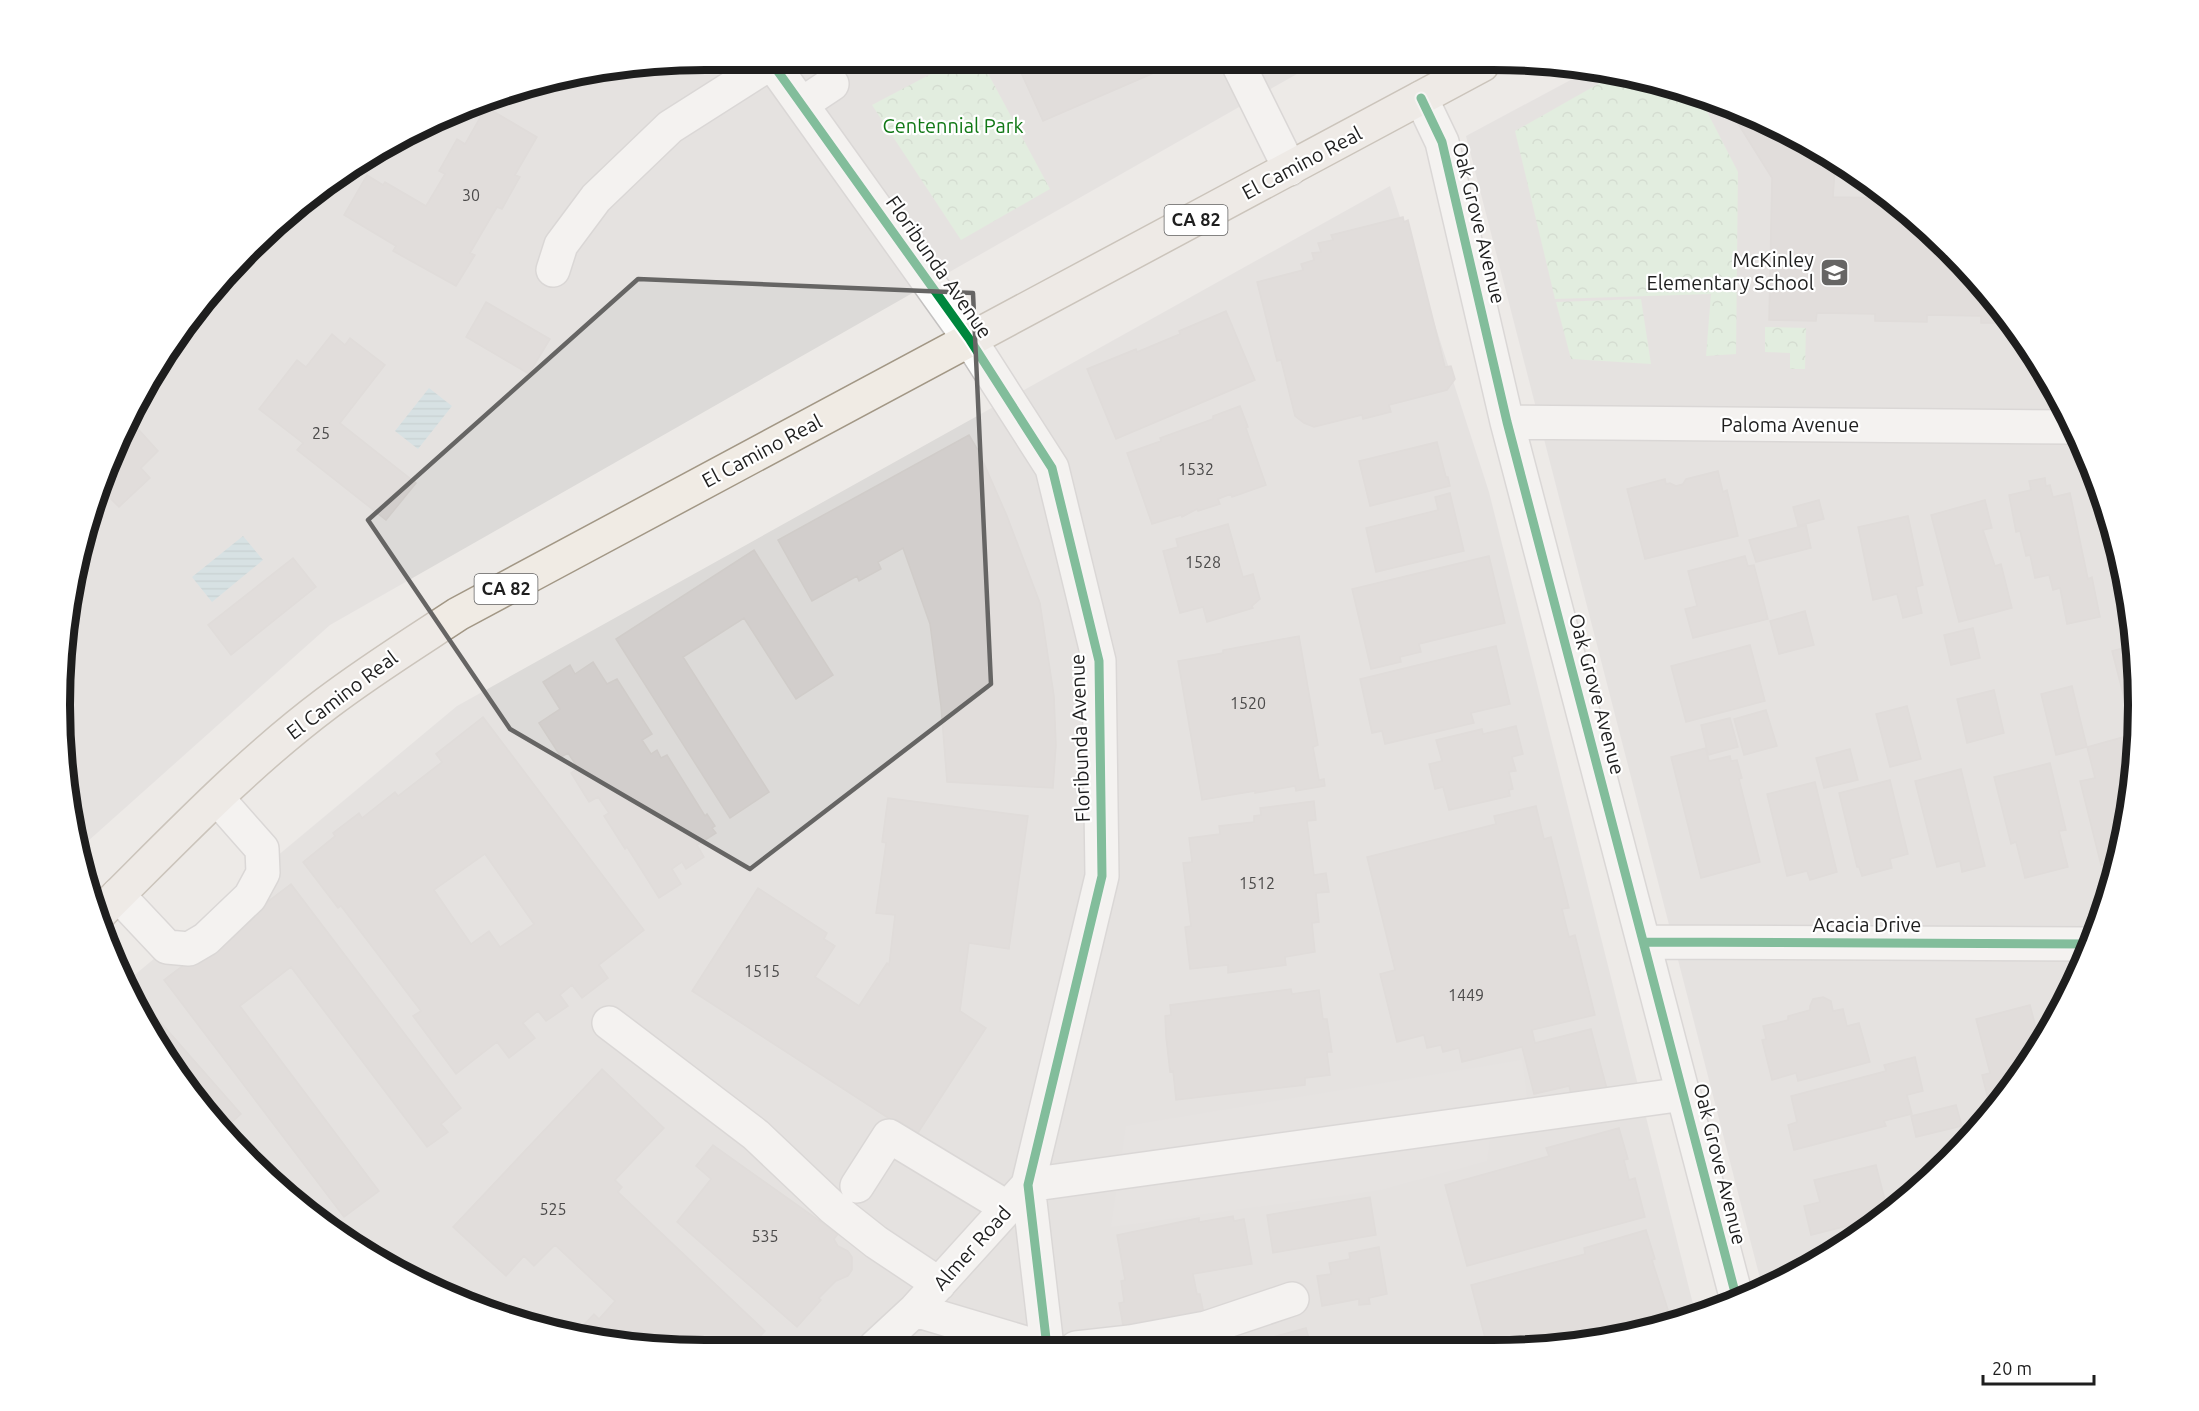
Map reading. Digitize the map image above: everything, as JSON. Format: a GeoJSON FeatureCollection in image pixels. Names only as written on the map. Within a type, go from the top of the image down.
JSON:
{"type":"FeatureCollection","features":[{"type":"Feature","properties":{"kind":"main road","name":"El Camino Real"},"geometry":{"type":"LineString","coordinates":[[108,906],[265,754],[326,704],[391,657],[458,614],[1474,70]]}},
{"type":"Feature","properties":{"kind":"street"},"geometry":{"type":"LineString","coordinates":[[553,270],[561,245],[604,190],[670,127],[760,70]]}},
{"type":"Feature","properties":{"kind":"street","name":"Floribunda Avenue"},"geometry":{"type":"LineString","coordinates":[[777,70],[970,340],[1052,468],[1099,661],[1102,876],[1018,1197],[1046,1340]]}},
{"type":"Feature","properties":{"kind":"street"},"geometry":{"type":"LineString","coordinates":[[1241,70],[1290,169]]}},
{"type":"Feature","properties":{"kind":"street"},"geometry":{"type":"LineString","coordinates":[[801,104],[832,84]]}},
{"type":"Feature","properties":{"kind":"street","name":"Oak Grove Avenue"},"geometry":{"type":"LineString","coordinates":[[1421,98],[1442,142],[1507,422],[1735,1293]]}},
{"type":"Feature","properties":{"kind":"street","name":"Paloma Avenue"},"geometry":{"type":"LineString","coordinates":[[1507,422],[2064,427]]}},
{"type":"Feature","properties":{"kind":"street"},"geometry":{"type":"LineString","coordinates":[[108,906],[167,947],[189,949],[206,939],[250,897],[263,873],[262,849],[217,798]]}},
{"type":"Feature","properties":{"kind":"street","name":"Acacia Drive"},"geometry":{"type":"LineString","coordinates":[[1644,942],[2082,944]]}},
{"type":"Feature","properties":{"kind":"street"},"geometry":{"type":"LineString","coordinates":[[609,1023],[756,1136],[833,1208],[876,1242],[939,1284]]}},
{"type":"Feature","properties":{"kind":"street"},"geometry":{"type":"LineString","coordinates":[[857,1186],[889,1136],[1018,1197],[1684,1094]]}},
{"type":"Feature","properties":{"kind":"street","name":"Almer Road"},"geometry":{"type":"LineString","coordinates":[[883,1340],[915,1310],[1018,1197]]}},
{"type":"Feature","properties":{"kind":"street"},"geometry":{"type":"LineString","coordinates":[[1141,1340],[1206,1328],[1292,1299]]}},
{"type":"Feature","properties":{"kind":"street","name":"Almer Road"},"geometry":{"type":"LineString","coordinates":[[915,1310],[1016,1340]]}},
{"type":"Feature","properties":{"kind":"highlighted area"},"geometry":{"type":"Polygon","coordinates":[[[638,279],[973,293],[991,684],[750,869],[510,729],[368,520],[638,279]]]}},
{"type":"Feature","properties":{"kind":"shaded area"},"geometry":{"type":"Polygon","coordinates":[[[706,70],[1304,70],[330,625],[86,843],[76,788],[72,747],[70,706],[72,664],[76,623],[92,541],[119,462],[156,388],[202,319],[228,287],[256,256],[287,228],[319,202],[388,156],[425,136],[501,104],[582,83],[664,72],[706,70]]]}},
{"type":"Feature","properties":{"kind":"shaded area"},"geometry":{"type":"Polygon","coordinates":[[[1577,76],[1658,92],[1698,104],[1774,136],[1846,178],[1880,202],[1943,256],[1997,319],[2043,388],[2063,425],[2095,501],[2107,541],[2123,623],[2127,664],[2127,747],[2123,788],[2107,870],[2095,910],[2063,986],[2043,1023],[1997,1092],[1943,1155],[1880,1209],[1846,1233],[1811,1255],[1761,1281],[1466,136],[1577,76]]]}},
{"type":"Feature","properties":{"kind":"shaded area"},"geometry":{"type":"Polygon","coordinates":[[[1390,186],[1489,492],[1694,1308],[1617,1328],[1535,1339],[664,1339],[623,1335],[541,1319],[501,1307],[425,1275],[388,1255],[319,1209],[256,1155],[202,1092],[178,1058],[132,977],[457,706],[1390,186]]]}},
{"type":"Feature","properties":{"kind":"shaded area"},"geometry":{"type":"Polygon","coordinates":[[[1522,1060],[1530,1119],[1491,1130],[1487,1161],[1380,1190],[1111,1227],[1126,1126],[1522,1060]]]}},
{"type":"Feature","properties":{"kind":"green space","name":"Centennial Park"},"geometry":{"type":"Polygon","coordinates":[[[938,70],[986,70],[1050,189],[961,240],[872,105],[938,70]]]}},
{"type":"Feature","properties":{"kind":"green space"},"geometry":{"type":"Polygon","coordinates":[[[1604,81],[1658,92],[1704,106],[1738,172],[1736,354],[1706,356],[1711,294],[1555,299],[1515,131],[1604,81]]]}},
{"type":"Feature","properties":{"kind":"green space"},"geometry":{"type":"Polygon","coordinates":[[[1641,299],[1651,364],[1571,359],[1556,302],[1641,299]]]}},
{"type":"Feature","properties":{"kind":"green space"},"geometry":{"type":"Polygon","coordinates":[[[1765,327],[1806,328],[1805,369],[1790,369],[1790,353],[1765,352],[1765,327]]]}},
{"type":"Feature","properties":{"kind":"water"},"geometry":{"type":"Polygon","coordinates":[[[429,388],[452,406],[418,449],[395,431],[429,388]]]}},
{"type":"Feature","properties":{"kind":"water"},"geometry":{"type":"Polygon","coordinates":[[[243,536],[263,560],[212,602],[192,577],[243,536]]]}},
{"type":"Feature","properties":{"kind":"building"},"geometry":{"type":"Polygon","coordinates":[[[1020,70],[1161,70],[1043,121],[1020,70]]]}},
{"type":"Feature","properties":{"kind":"building"},"geometry":{"type":"Polygon","coordinates":[[[489,109],[537,137],[515,175],[520,177],[502,209],[497,207],[470,253],[475,255],[456,286],[393,251],[396,246],[344,215],[367,175],[383,185],[385,182],[426,206],[445,174],[439,171],[457,139],[465,144],[484,111],[489,109]]]}},
{"type":"Feature","properties":{"kind":"building"},"geometry":{"type":"Polygon","coordinates":[[[1735,118],[1774,136],[1835,171],[1833,197],[1874,198],[1880,202],[1943,256],[2000,323],[1981,323],[1981,316],[1927,315],[1927,322],[1875,321],[1875,314],[1817,313],[1816,321],[1769,320],[1772,178],[1735,118]]]}},
{"type":"Feature","properties":{"kind":"building"},"geometry":{"type":"Polygon","coordinates":[[[1403,217],[1404,222],[1408,220],[1445,367],[1451,366],[1455,379],[1447,390],[1389,405],[1391,412],[1363,419],[1362,415],[1314,427],[1304,423],[1295,416],[1281,360],[1277,361],[1257,282],[1303,270],[1301,264],[1314,260],[1312,253],[1321,252],[1318,243],[1333,240],[1331,235],[1403,217]]]}},
{"type":"Feature","properties":{"kind":"building"},"geometry":{"type":"Polygon","coordinates":[[[486,302],[550,339],[529,374],[466,337],[486,302]]]}},
{"type":"Feature","properties":{"kind":"building"},"geometry":{"type":"Polygon","coordinates":[[[1226,311],[1255,380],[1116,439],[1087,369],[1136,349],[1137,352],[1226,311]]]}},
{"type":"Feature","properties":{"kind":"building"},"geometry":{"type":"Polygon","coordinates":[[[332,334],[345,345],[350,338],[385,365],[340,423],[416,483],[386,520],[297,450],[303,443],[259,409],[297,360],[306,367],[332,334]]]}},
{"type":"Feature","properties":{"kind":"building"},"geometry":{"type":"Polygon","coordinates":[[[1240,406],[1266,485],[1232,497],[1231,494],[1218,499],[1220,504],[1198,511],[1197,509],[1182,517],[1181,515],[1152,524],[1127,453],[1161,441],[1160,438],[1213,419],[1213,416],[1240,406]]]}},
{"type":"Feature","properties":{"kind":"building"},"geometry":{"type":"Polygon","coordinates":[[[135,426],[158,451],[141,468],[150,478],[119,507],[109,497],[104,502],[135,426]]]}},
{"type":"Feature","properties":{"kind":"building"},"geometry":{"type":"Polygon","coordinates":[[[969,435],[979,452],[1007,516],[1040,603],[1054,696],[1056,745],[1053,788],[947,782],[941,706],[930,624],[903,548],[878,562],[881,569],[859,581],[857,576],[812,601],[778,540],[969,435]]]}},
{"type":"Feature","properties":{"kind":"building"},"geometry":{"type":"Polygon","coordinates":[[[1437,442],[1450,486],[1370,506],[1359,461],[1437,442]]]}},
{"type":"Feature","properties":{"kind":"building"},"geometry":{"type":"Polygon","coordinates":[[[1718,471],[1723,492],[1727,490],[1738,536],[1645,559],[1627,489],[1665,479],[1666,484],[1676,486],[1683,484],[1686,479],[1718,471]]]}},
{"type":"Feature","properties":{"kind":"building"},"geometry":{"type":"Polygon","coordinates":[[[2045,478],[2046,486],[2050,485],[2053,497],[2070,493],[2088,579],[2092,577],[2100,617],[2067,624],[2060,588],[2053,590],[2049,575],[2035,578],[2030,555],[2026,556],[2020,531],[2016,532],[2009,495],[2031,490],[2029,481],[2045,478]]]}},
{"type":"Feature","properties":{"kind":"building"},"geometry":{"type":"Polygon","coordinates":[[[1450,493],[1464,551],[1376,572],[1366,528],[1438,510],[1435,497],[1450,493]]]}},
{"type":"Feature","properties":{"kind":"building"},"geometry":{"type":"Polygon","coordinates":[[[1819,500],[1824,519],[1798,526],[1793,507],[1819,500]]]}},
{"type":"Feature","properties":{"kind":"building"},"geometry":{"type":"Polygon","coordinates":[[[1985,500],[1992,528],[1983,530],[1995,566],[2001,564],[2012,608],[1959,622],[1931,515],[1985,500]]]}},
{"type":"Feature","properties":{"kind":"building"},"geometry":{"type":"Polygon","coordinates":[[[1908,516],[1923,585],[1916,587],[1922,613],[1903,618],[1897,594],[1873,600],[1858,527],[1908,516]]]}},
{"type":"Feature","properties":{"kind":"building"},"geometry":{"type":"Polygon","coordinates":[[[1228,524],[1243,577],[1253,574],[1260,599],[1252,606],[1253,608],[1207,622],[1203,607],[1180,613],[1163,551],[1178,547],[1176,539],[1228,524]]]}},
{"type":"Feature","properties":{"kind":"building"},"geometry":{"type":"Polygon","coordinates":[[[1806,525],[1811,548],[1756,562],[1749,540],[1806,525]]]}},
{"type":"Feature","properties":{"kind":"building"},"geometry":{"type":"Polygon","coordinates":[[[754,550],[833,675],[796,699],[744,618],[683,657],[769,792],[730,818],[616,639],[754,550]]]}},
{"type":"Feature","properties":{"kind":"building"},"geometry":{"type":"Polygon","coordinates":[[[1489,556],[1505,623],[1419,644],[1421,652],[1400,657],[1401,662],[1371,669],[1352,589],[1489,556]]]}},
{"type":"Feature","properties":{"kind":"building"},"geometry":{"type":"Polygon","coordinates":[[[1745,556],[1748,566],[1754,565],[1768,619],[1693,638],[1685,609],[1697,606],[1688,571],[1745,556]]]}},
{"type":"Feature","properties":{"kind":"building"},"geometry":{"type":"Polygon","coordinates":[[[293,558],[316,587],[231,655],[208,625],[293,558]]]}},
{"type":"Feature","properties":{"kind":"building"},"geometry":{"type":"Polygon","coordinates":[[[1805,611],[1814,645],[1779,654],[1770,621],[1805,611]]]}},
{"type":"Feature","properties":{"kind":"building"},"geometry":{"type":"Polygon","coordinates":[[[1973,628],[1980,658],[1951,665],[1944,635],[1973,628]]]}},
{"type":"Feature","properties":{"kind":"building"},"geometry":{"type":"Polygon","coordinates":[[[1299,636],[1318,745],[1313,747],[1319,780],[1324,779],[1325,786],[1296,791],[1295,786],[1202,800],[1178,661],[1299,636]]]}},
{"type":"Feature","properties":{"kind":"building"},"geometry":{"type":"Polygon","coordinates":[[[1750,645],[1765,701],[1686,722],[1671,666],[1750,645]]]}},
{"type":"Feature","properties":{"kind":"building"},"geometry":{"type":"Polygon","coordinates":[[[1496,646],[1510,704],[1471,713],[1474,723],[1385,744],[1382,731],[1372,733],[1360,679],[1496,646]]]}},
{"type":"Feature","properties":{"kind":"building"},"geometry":{"type":"Polygon","coordinates":[[[2125,647],[2128,713],[2112,651],[2125,647]]]}},
{"type":"Feature","properties":{"kind":"building"},"geometry":{"type":"Polygon","coordinates":[[[593,662],[607,684],[617,679],[652,734],[642,740],[651,754],[657,750],[661,758],[667,755],[705,816],[707,814],[715,826],[712,828],[716,833],[697,845],[704,857],[686,869],[682,862],[672,869],[681,884],[659,898],[627,847],[625,849],[604,816],[609,813],[598,797],[589,802],[571,773],[578,768],[568,753],[561,757],[539,723],[560,709],[543,682],[570,665],[575,674],[593,662]]]}},
{"type":"Feature","properties":{"kind":"building"},"geometry":{"type":"Polygon","coordinates":[[[2072,686],[2087,747],[2056,755],[2041,694],[2072,686]]]}},
{"type":"Feature","properties":{"kind":"building"},"geometry":{"type":"Polygon","coordinates":[[[1994,690],[2004,733],[1967,743],[1957,699],[1994,690]]]}},
{"type":"Feature","properties":{"kind":"building"},"geometry":{"type":"Polygon","coordinates":[[[1907,706],[1921,759],[1890,767],[1876,714],[1907,706]]]}},
{"type":"Feature","properties":{"kind":"building"},"geometry":{"type":"Polygon","coordinates":[[[1766,710],[1777,746],[1744,755],[1734,719],[1766,710]]]}},
{"type":"Feature","properties":{"kind":"building"},"geometry":{"type":"Polygon","coordinates":[[[483,717],[644,930],[599,965],[608,978],[582,998],[572,985],[560,995],[568,1006],[546,1021],[538,1011],[523,1023],[535,1038],[509,1058],[497,1042],[456,1074],[413,1016],[421,1011],[341,906],[338,908],[303,862],[335,836],[333,833],[359,813],[362,818],[395,792],[398,796],[442,762],[436,754],[483,717]],[[485,854],[434,890],[471,944],[489,931],[500,947],[534,924],[485,854]]]}},
{"type":"Feature","properties":{"kind":"building"},"geometry":{"type":"Polygon","coordinates":[[[1730,718],[1738,747],[1708,755],[1701,725],[1730,718]]]}},
{"type":"Feature","properties":{"kind":"building"},"geometry":{"type":"Polygon","coordinates":[[[1516,726],[1523,754],[1512,757],[1516,771],[1509,772],[1513,789],[1509,790],[1510,796],[1449,810],[1443,787],[1435,789],[1429,764],[1442,761],[1436,740],[1482,729],[1483,734],[1516,726]]]}},
{"type":"Feature","properties":{"kind":"building"},"geometry":{"type":"Polygon","coordinates":[[[2127,737],[2123,788],[2116,829],[2109,863],[2101,865],[2080,781],[2095,778],[2087,747],[2127,737]]]}},
{"type":"Feature","properties":{"kind":"building"},"geometry":{"type":"Polygon","coordinates":[[[1706,748],[1709,761],[1730,756],[1731,761],[1737,760],[1742,778],[1739,779],[1760,862],[1701,878],[1671,757],[1706,748]]]}},
{"type":"Feature","properties":{"kind":"building"},"geometry":{"type":"Polygon","coordinates":[[[1850,749],[1858,780],[1824,788],[1816,758],[1850,749]]]}},
{"type":"Feature","properties":{"kind":"building"},"geometry":{"type":"Polygon","coordinates":[[[2050,763],[2066,830],[2059,831],[2068,867],[2025,878],[2016,842],[2011,844],[1994,777],[2050,763]]]}},
{"type":"Feature","properties":{"kind":"building"},"geometry":{"type":"Polygon","coordinates":[[[1961,769],[1985,866],[1962,872],[1960,861],[1937,867],[1915,781],[1961,769]]]}},
{"type":"Feature","properties":{"kind":"building"},"geometry":{"type":"Polygon","coordinates":[[[1890,780],[1908,854],[1890,859],[1892,868],[1862,876],[1857,867],[1839,793],[1890,780]]]}},
{"type":"Feature","properties":{"kind":"building"},"geometry":{"type":"Polygon","coordinates":[[[1815,782],[1837,872],[1810,880],[1807,871],[1787,876],[1767,794],[1815,782]]]}},
{"type":"Feature","properties":{"kind":"building"},"geometry":{"type":"Polygon","coordinates":[[[888,798],[1028,816],[1009,949],[969,943],[960,1011],[986,1028],[916,1136],[692,991],[758,888],[827,933],[824,939],[835,946],[815,977],[859,1006],[887,963],[889,965],[895,915],[876,913],[886,843],[882,842],[888,798]]]}},
{"type":"Feature","properties":{"kind":"building"},"geometry":{"type":"Polygon","coordinates":[[[1314,801],[1316,820],[1307,821],[1314,875],[1326,873],[1329,892],[1316,893],[1319,922],[1312,923],[1315,952],[1285,957],[1286,965],[1228,973],[1228,965],[1190,969],[1185,927],[1191,926],[1183,863],[1192,862],[1189,838],[1220,834],[1219,826],[1254,822],[1254,816],[1261,815],[1260,808],[1314,801]]]}},
{"type":"Feature","properties":{"kind":"building"},"geometry":{"type":"Polygon","coordinates":[[[1536,806],[1544,839],[1551,837],[1569,908],[1562,909],[1569,937],[1575,935],[1595,1015],[1532,1030],[1535,1043],[1591,1029],[1607,1089],[1572,1098],[1569,1086],[1534,1094],[1522,1047],[1462,1062],[1459,1048],[1443,1052],[1441,1045],[1427,1048],[1424,1035],[1397,1042],[1380,974],[1395,970],[1367,857],[1496,824],[1494,816],[1536,806]]]}},
{"type":"Feature","properties":{"kind":"building"},"geometry":{"type":"Polygon","coordinates":[[[291,884],[461,1108],[441,1124],[448,1132],[427,1147],[291,967],[240,1006],[379,1191],[344,1217],[164,980],[291,884]]]}},
{"type":"Feature","properties":{"kind":"building"},"geometry":{"type":"Polygon","coordinates":[[[1291,989],[1292,994],[1319,990],[1323,1019],[1327,1019],[1332,1052],[1327,1052],[1330,1075],[1305,1078],[1305,1085],[1176,1100],[1166,1037],[1165,1016],[1171,1015],[1170,1005],[1291,989]]]}},
{"type":"Feature","properties":{"kind":"building"},"geometry":{"type":"Polygon","coordinates":[[[1823,997],[1831,1001],[1833,1011],[1843,1009],[1847,1026],[1859,1023],[1870,1062],[1798,1081],[1796,1073],[1772,1080],[1762,1040],[1766,1039],[1763,1026],[1788,1020],[1788,1016],[1810,1010],[1813,999],[1823,997]]]}},
{"type":"Feature","properties":{"kind":"building"},"geometry":{"type":"Polygon","coordinates":[[[2030,1005],[2037,1032],[1989,1102],[1982,1075],[1990,1073],[1976,1019],[2030,1005]]]}},
{"type":"Feature","properties":{"kind":"building"},"geometry":{"type":"Polygon","coordinates":[[[155,1016],[241,1114],[229,1125],[202,1092],[153,1018],[155,1016]]]}},
{"type":"Feature","properties":{"kind":"building"},"geometry":{"type":"Polygon","coordinates":[[[1915,1057],[1923,1091],[1907,1095],[1912,1114],[1884,1121],[1886,1126],[1794,1150],[1788,1125],[1797,1122],[1791,1096],[1886,1071],[1884,1065],[1915,1057]]]}},
{"type":"Feature","properties":{"kind":"building"},"geometry":{"type":"Polygon","coordinates":[[[602,1069],[664,1128],[615,1180],[622,1187],[618,1192],[765,1331],[757,1340],[706,1340],[623,1335],[581,1328],[594,1314],[599,1319],[615,1301],[555,1245],[534,1266],[524,1256],[506,1276],[453,1227],[602,1069]]]}},
{"type":"Feature","properties":{"kind":"building"},"geometry":{"type":"Polygon","coordinates":[[[1956,1105],[1962,1126],[1916,1137],[1911,1116],[1956,1105]]]}},
{"type":"Feature","properties":{"kind":"building"},"geometry":{"type":"Polygon","coordinates":[[[1619,1128],[1628,1159],[1624,1160],[1629,1180],[1635,1178],[1645,1217],[1467,1266],[1445,1185],[1549,1156],[1546,1148],[1619,1128]]]}},
{"type":"Feature","properties":{"kind":"building"},"geometry":{"type":"Polygon","coordinates":[[[713,1145],[838,1234],[834,1239],[838,1246],[848,1251],[852,1257],[852,1270],[848,1276],[836,1281],[819,1298],[821,1300],[797,1327],[677,1222],[711,1179],[696,1166],[713,1145]]]}},
{"type":"Feature","properties":{"kind":"building"},"geometry":{"type":"Polygon","coordinates":[[[1876,1165],[1886,1204],[1861,1223],[1811,1235],[1804,1206],[1820,1202],[1814,1180],[1876,1165]]]}},
{"type":"Feature","properties":{"kind":"building"},"geometry":{"type":"Polygon","coordinates":[[[1370,1197],[1376,1235],[1273,1253],[1267,1215],[1370,1197]]]}},
{"type":"Feature","properties":{"kind":"building"},"geometry":{"type":"Polygon","coordinates":[[[1233,1216],[1234,1221],[1244,1219],[1252,1264],[1193,1274],[1204,1314],[1124,1331],[1119,1303],[1124,1302],[1121,1281],[1125,1280],[1117,1235],[1199,1218],[1199,1222],[1233,1216]]]}},
{"type":"Feature","properties":{"kind":"building"},"geometry":{"type":"Polygon","coordinates":[[[1646,1230],[1655,1259],[1652,1260],[1670,1315],[1576,1335],[1486,1340],[1471,1285],[1585,1254],[1584,1248],[1646,1230]]]}},
{"type":"Feature","properties":{"kind":"building"},"geometry":{"type":"Polygon","coordinates":[[[1379,1247],[1387,1294],[1369,1298],[1370,1304],[1359,1305],[1359,1299],[1322,1306],[1317,1276],[1331,1274],[1329,1263],[1350,1259],[1349,1253],[1379,1247]]]}},
{"type":"Feature","properties":{"kind":"building"},"geometry":{"type":"Polygon","coordinates":[[[1306,1328],[1309,1340],[1262,1340],[1306,1328]]]}},
{"type":"Feature","properties":{"kind":"cycle path"},"geometry":{"type":"LineString","coordinates":[[777,70],[970,340],[1052,468],[1099,661],[1102,876],[1028,1185],[1046,1340]]}},
{"type":"Feature","properties":{"kind":"cycle path"},"geometry":{"type":"LineString","coordinates":[[1421,98],[1442,142],[1507,422],[1735,1293]]}},
{"type":"Feature","properties":{"kind":"cycle path"},"geometry":{"type":"LineString","coordinates":[[1644,942],[2082,944]]}},
{"type":"Feature","properties":{"kind":"place","name":"McKinley Elementary School"},"geometry":{"type":"Point","coordinates":[1835,272]}}]}
